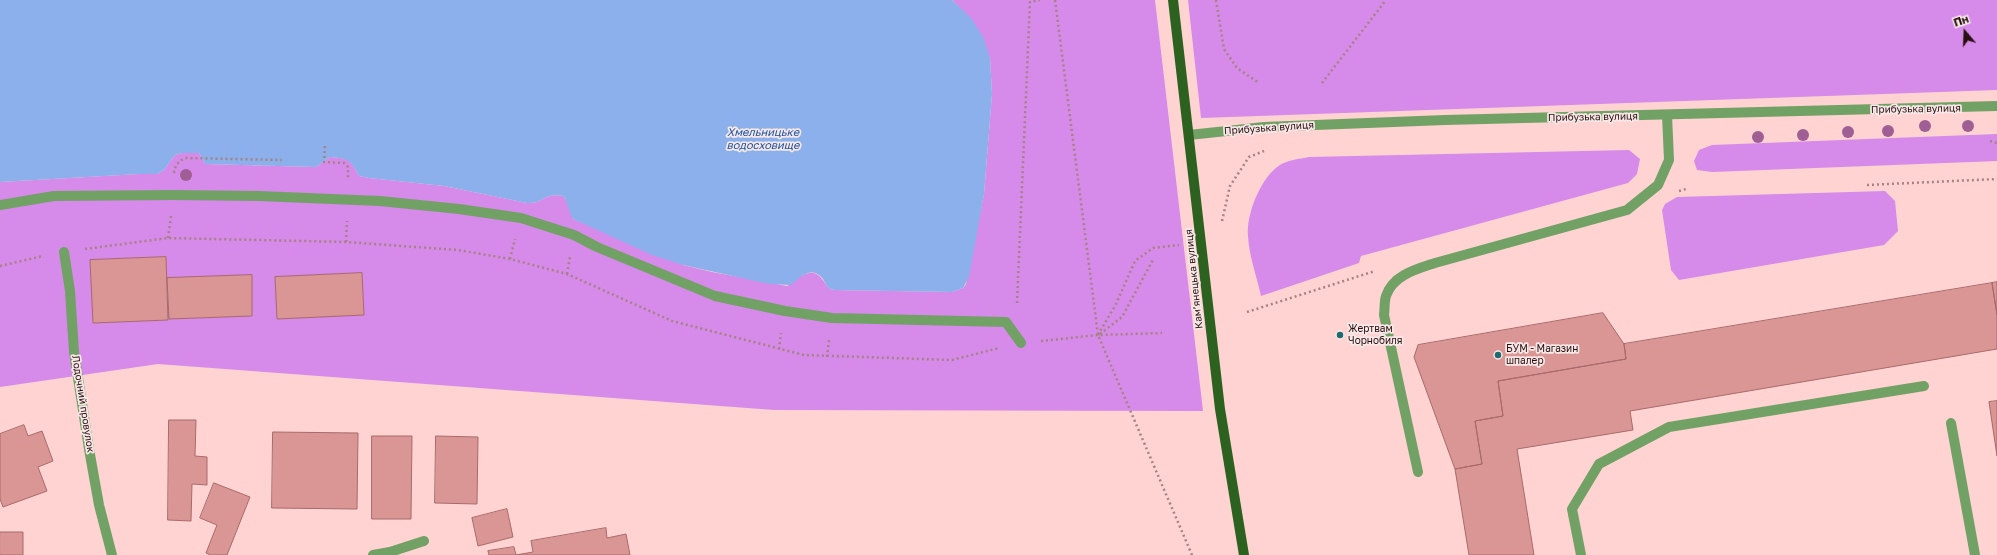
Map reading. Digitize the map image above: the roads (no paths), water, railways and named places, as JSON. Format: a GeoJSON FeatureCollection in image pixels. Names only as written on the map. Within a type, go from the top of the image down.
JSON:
{"type":"FeatureCollection","features":[{"type":"Feature","properties":{"kind":"main road","name":"Камʼянецька вулиця"},"geometry":{"type":"LineString","coordinates":[[1173,0],[1220,409],[1244,555]]}},
{"type":"Feature","properties":{"kind":"street","name":"Прибузька вулиця"},"geometry":{"type":"LineString","coordinates":[[1189,135],[1264,127],[1997,106]]}},
{"type":"Feature","properties":{"kind":"street"},"geometry":{"type":"LineString","coordinates":[[1418,472],[1384,315],[1386,296],[1396,280],[1410,272],[1435,263],[1627,210],[1658,185],[1669,160],[1667,115]]}},
{"type":"Feature","properties":{"kind":"street"},"geometry":{"type":"LineString","coordinates":[[0,205],[54,196],[173,195],[259,196],[380,201],[459,209],[521,218],[574,235],[597,248],[715,296],[784,311],[832,318],[1006,322],[1021,343]]}},
{"type":"Feature","properties":{"kind":"street","name":"Лодочний провулок"},"geometry":{"type":"LineString","coordinates":[[64,252],[70,291],[74,352],[88,442],[99,505],[112,555]]}},
{"type":"Feature","properties":{"kind":"street"},"geometry":{"type":"LineString","coordinates":[[1581,555],[1572,509],[1599,464],[1669,427],[1924,386]]}},
{"type":"Feature","properties":{"kind":"street"},"geometry":{"type":"LineString","coordinates":[[1951,423],[1975,555]]}},
{"type":"Feature","properties":{"kind":"street"},"geometry":{"type":"LineString","coordinates":[[373,555],[390,552],[424,541]]}},
{"type":"Feature","properties":{"kind":"water","name":"Хмельницьке водосховище"},"geometry":{"type":"Polygon","coordinates":[[[0,0],[952,0],[971,18],[983,37],[990,58],[992,94],[984,194],[969,277],[963,288],[952,292],[835,290],[830,289],[823,279],[815,273],[802,276],[791,285],[769,284],[683,265],[652,255],[573,219],[563,196],[557,195],[547,197],[537,202],[527,203],[444,186],[369,178],[359,176],[351,163],[341,158],[330,157],[316,167],[205,164],[199,153],[182,153],[175,155],[164,170],[157,174],[0,182],[0,0]]]}},
{"type":"Feature","properties":{"kind":"place","name":"Жертвам Чорнобиля"},"geometry":{"type":"Point","coordinates":[1340,335]}},
{"type":"Feature","properties":{"kind":"place","name":"БУМ - Магазин шпалер"},"geometry":{"type":"Point","coordinates":[1498,355]}}]}
